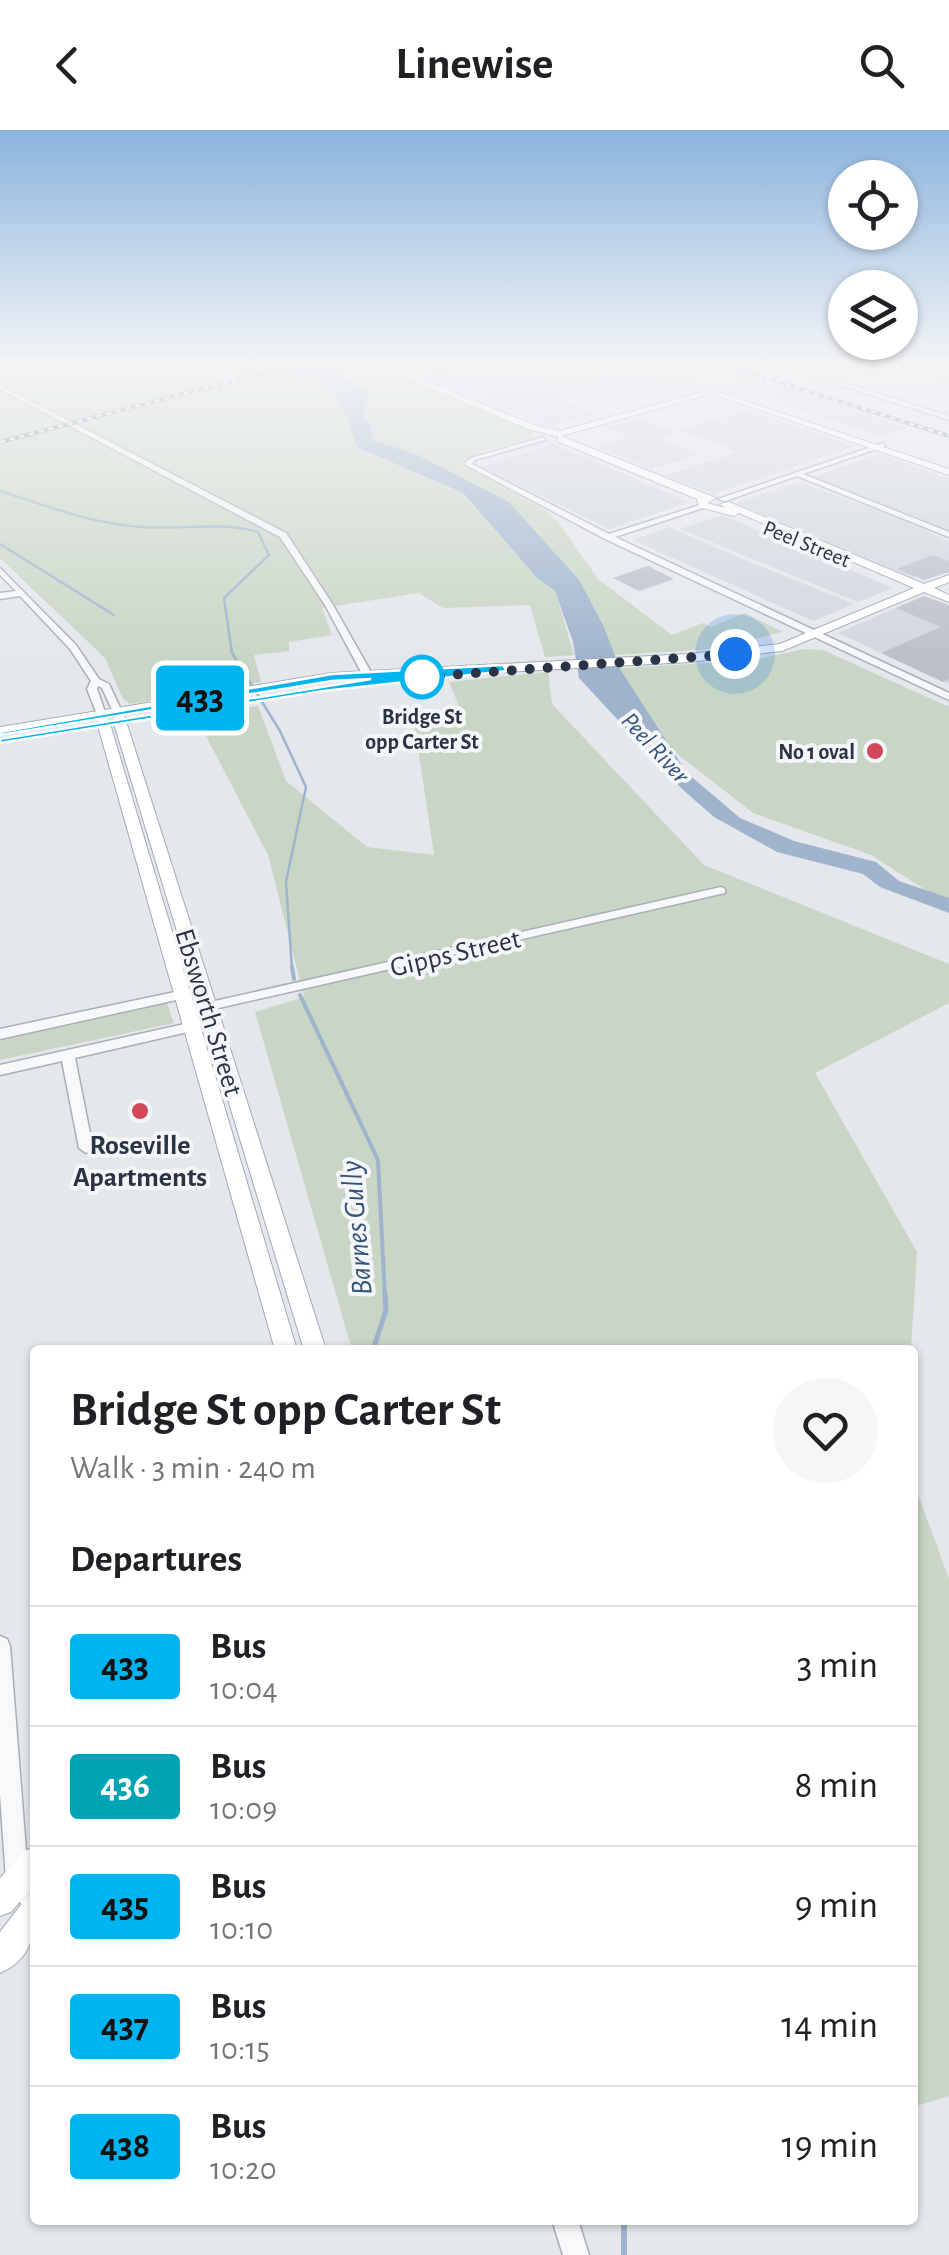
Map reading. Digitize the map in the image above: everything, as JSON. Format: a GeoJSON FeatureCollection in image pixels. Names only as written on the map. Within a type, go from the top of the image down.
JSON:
{"type":"FeatureCollection","features":[{"type":"Feature","properties":{"kind":"main road"},"geometry":{"type":"LineString","coordinates":[[604,459],[703,502]]}},
{"type":"Feature","properties":{"kind":"main road"},"geometry":{"type":"LineString","coordinates":[[918,459],[949,470]]}},
{"type":"Feature","properties":{"kind":"main road","name":"Peel Street"},"geometry":{"type":"LineString","coordinates":[[703,502],[721,503],[949,599]]}},
{"type":"Feature","properties":{"kind":"main road"},"geometry":{"type":"LineString","coordinates":[[0,740],[118,716],[370,678],[689,658],[782,647],[949,574]]}},
{"type":"Feature","properties":{"kind":"main road","name":"Ebsworth Street"},"geometry":{"type":"LineString","coordinates":[[118,716],[313,1345]]}},
{"type":"Feature","properties":{"kind":"main road"},"geometry":{"type":"LineString","coordinates":[[0,732],[102,719]]}},
{"type":"Feature","properties":{"kind":"main road","name":"Ebsworth Street"},"geometry":{"type":"LineString","coordinates":[[102,719],[285,1345]]}},
{"type":"Feature","properties":{"kind":"main road"},"geometry":{"type":"LineString","coordinates":[[0,1957],[24,1892]]}},
{"type":"Feature","properties":{"kind":"street"},"geometry":{"type":"LineString","coordinates":[[137,459],[283,536],[329,605],[370,678]]}},
{"type":"Feature","properties":{"kind":"street"},"geometry":{"type":"LineString","coordinates":[[474,459],[468,464],[608,537],[949,697]]}},
{"type":"Feature","properties":{"kind":"street"},"geometry":{"type":"LineString","coordinates":[[721,503],[840,459]]}},
{"type":"Feature","properties":{"kind":"street"},"geometry":{"type":"LineString","coordinates":[[796,474],[949,535]]}},
{"type":"Feature","properties":{"kind":"street"},"geometry":{"type":"LineString","coordinates":[[608,537],[703,502]]}},
{"type":"Feature","properties":{"kind":"street","name":"Ebsworth Street"},"geometry":{"type":"LineString","coordinates":[[0,570],[74,647],[96,681],[106,686],[118,716]]}},
{"type":"Feature","properties":{"kind":"street"},"geometry":{"type":"LineString","coordinates":[[0,596],[22,593]]}},
{"type":"Feature","properties":{"kind":"street","name":"Ebsworth Street"},"geometry":{"type":"LineString","coordinates":[[96,681],[92,689],[102,719]]}},
{"type":"Feature","properties":{"kind":"street","name":"Gipps Street"},"geometry":{"type":"LineString","coordinates":[[0,1070],[68,1055],[208,1005],[721,891]]}},
{"type":"Feature","properties":{"kind":"street","name":"Gipps Street"},"geometry":{"type":"LineString","coordinates":[[0,1034],[188,1011],[208,1005]]}},
{"type":"Feature","properties":{"kind":"street"},"geometry":{"type":"LineString","coordinates":[[68,1055],[86,1148]]}},
{"type":"Feature","properties":{"kind":"street"},"geometry":{"type":"LineString","coordinates":[[0,1646],[7,1798],[24,1892]]}},
{"type":"Feature","properties":{"kind":"street"},"geometry":{"type":"LineString","coordinates":[[567,2225],[576,2255]]}},
{"type":"Feature","properties":{"kind":"shaded area"},"geometry":{"type":"Polygon","coordinates":[[[506,459],[589,459],[689,502],[609,529],[482,467],[506,459]]]}},
{"type":"Feature","properties":{"kind":"shaded area"},"geometry":{"type":"Polygon","coordinates":[[[628,459],[683,459],[652,469],[628,459]]]}},
{"type":"Feature","properties":{"kind":"shaded area"},"geometry":{"type":"Polygon","coordinates":[[[716,459],[816,459],[713,494],[666,475],[716,459]]]}},
{"type":"Feature","properties":{"kind":"shaded area"},"geometry":{"type":"Polygon","coordinates":[[[864,459],[893,459],[949,479],[949,531],[814,477],[864,459]]]}},
{"type":"Feature","properties":{"kind":"shaded area"},"geometry":{"type":"Polygon","coordinates":[[[800,482],[903,520],[949,542],[949,564],[913,578],[736,503],[800,482]]]}},
{"type":"Feature","properties":{"kind":"shaded area"},"geometry":{"type":"Polygon","coordinates":[[[722,515],[893,588],[858,602],[680,529],[722,515]]]}},
{"type":"Feature","properties":{"kind":"shaded area"},"geometry":{"type":"Polygon","coordinates":[[[669,527],[854,604],[813,621],[633,540],[669,527]]]}},
{"type":"Feature","properties":{"kind":"shaded area"},"geometry":{"type":"Polygon","coordinates":[[[921,597],[949,609],[949,684],[838,633],[921,597]]]}},
{"type":"Feature","properties":{"kind":"green space"},"geometry":{"type":"Polygon","coordinates":[[[0,459],[383,459],[462,493],[536,577],[555,591],[574,655],[545,657],[530,605],[443,608],[419,593],[322,608],[332,635],[289,642],[289,651],[254,655],[261,682],[130,704],[123,699],[105,658],[0,558],[0,459]]]}},
{"type":"Feature","properties":{"kind":"green space"},"geometry":{"type":"Polygon","coordinates":[[[426,459],[470,459],[460,464],[542,508],[559,523],[598,579],[672,635],[703,623],[711,627],[745,613],[783,632],[711,649],[614,655],[580,581],[509,502],[426,459]]]}},
{"type":"Feature","properties":{"kind":"green space"},"geometry":{"type":"Polygon","coordinates":[[[804,649],[823,650],[949,707],[949,905],[871,855],[753,813],[648,731],[610,669],[753,660],[804,649]]]}},
{"type":"Feature","properties":{"kind":"green space"},"geometry":{"type":"Polygon","coordinates":[[[548,672],[552,704],[704,865],[949,964],[949,1003],[815,1073],[917,1252],[911,1345],[351,1345],[255,1012],[304,997],[268,855],[195,715],[258,706],[286,781],[367,847],[434,855],[415,728],[466,723],[449,682],[548,672]]]}},
{"type":"Feature","properties":{"kind":"green space"},"geometry":{"type":"Polygon","coordinates":[[[166,1001],[174,1023],[0,1060],[0,1036],[166,1001]]]}},
{"type":"Feature","properties":{"kind":"green space"},"geometry":{"type":"Polygon","coordinates":[[[918,1494],[949,1579],[949,2096],[918,2105],[918,1494]]]}},
{"type":"Feature","properties":{"kind":"water","name":"Peel River"},"geometry":{"type":"Polygon","coordinates":[[[384,459],[426,459],[509,502],[580,581],[620,669],[687,773],[740,818],[794,841],[876,862],[899,881],[949,898],[949,913],[880,887],[863,874],[777,852],[714,817],[682,789],[579,678],[573,642],[555,591],[536,577],[463,493],[384,459]]]}},
{"type":"Feature","properties":{"kind":"building"},"geometry":{"type":"Polygon","coordinates":[[[933,555],[949,561],[949,572],[924,580],[897,569],[933,555]]]}},
{"type":"Feature","properties":{"kind":"building"},"geometry":{"type":"Polygon","coordinates":[[[648,566],[674,579],[639,591],[613,578],[648,566]]]}},
{"type":"Feature","properties":{"kind":"building"},"geometry":{"type":"Polygon","coordinates":[[[924,596],[949,605],[949,679],[943,682],[881,653],[941,627],[896,608],[924,596]]]}},
{"type":"Feature","properties":{"kind":"waterway","name":"Barnes Gully"},"geometry":{"type":"LineString","coordinates":[[0,491],[70,514],[124,525],[229,527],[258,532],[269,555],[224,598],[232,653],[280,731],[306,787],[286,882],[292,969]]}},
{"type":"Feature","properties":{"kind":"waterway"},"geometry":{"type":"LineString","coordinates":[[0,544],[114,615]]}},
{"type":"Feature","properties":{"kind":"waterway","name":"Barnes Gully"},"geometry":{"type":"LineString","coordinates":[[292,967],[294,979]]}},
{"type":"Feature","properties":{"kind":"waterway","name":"Barnes Gully"},"geometry":{"type":"LineString","coordinates":[[300,995],[378,1160],[385,1297]]}},
{"type":"Feature","properties":{"kind":"waterway","name":"Barnes Gully"},"geometry":{"type":"LineString","coordinates":[[375,1345],[386,1310],[385,1294]]}},
{"type":"Feature","properties":{"kind":"waterway","name":"Barnes Gully"},"geometry":{"type":"LineString","coordinates":[[624,2225],[624,2255]]}},
{"type":"Feature","properties":{"kind":"bus line","name":"433"},"geometry":{"type":"LineString","coordinates":[[0,732],[332,677],[503,668],[323,688],[0,739]]}},
{"type":"Feature","properties":{"kind":"place","name":"Bridge St opp Carter St"},"geometry":{"type":"Point","coordinates":[422,677]}},
{"type":"Feature","properties":{"kind":"place","name":"No 1 oval"},"geometry":{"type":"Point","coordinates":[875,751]}},
{"type":"Feature","properties":{"kind":"place","name":"Roseville Apartments"},"geometry":{"type":"Point","coordinates":[140,1111]}},
{"type":"Feature","properties":{"kind":"route"},"geometry":{"type":"LineString","coordinates":[[422,677],[503,668],[735,654]]}}]}
